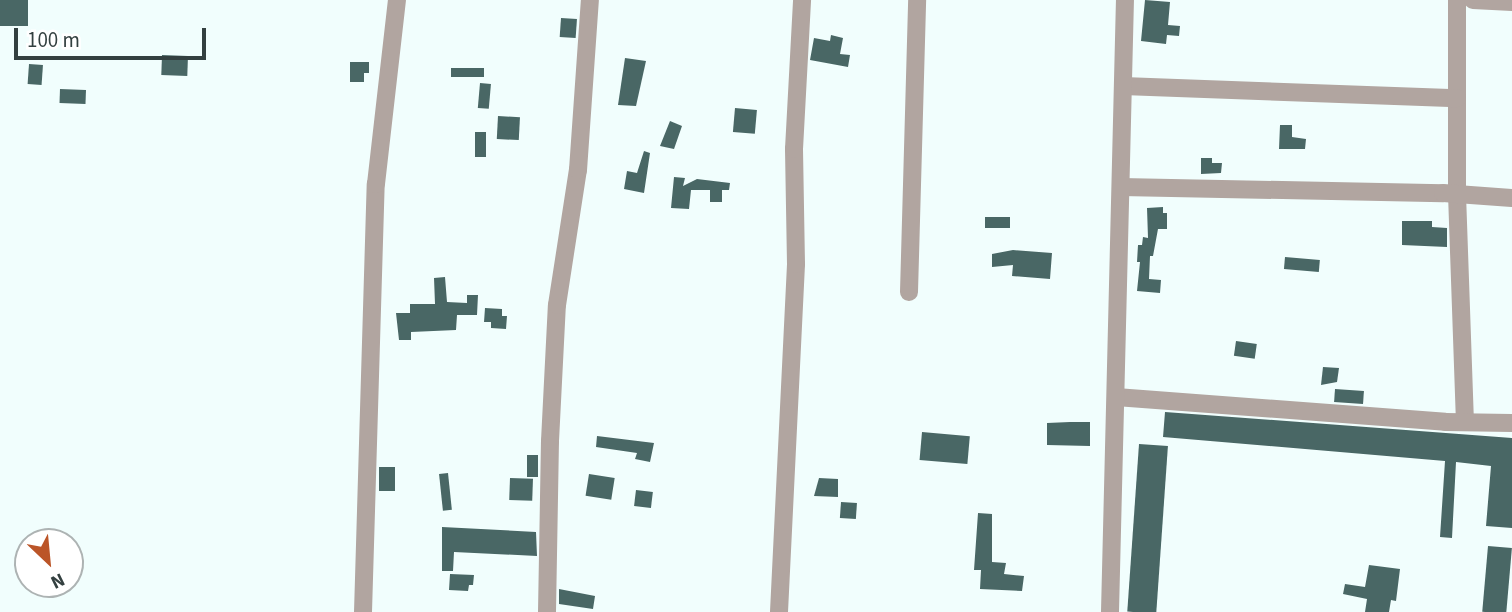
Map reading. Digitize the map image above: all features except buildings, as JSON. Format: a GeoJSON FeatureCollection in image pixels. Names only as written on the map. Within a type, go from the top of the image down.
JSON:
{"type":"FeatureCollection","features":[{"type":"Feature","properties":{"kind":"street"},"geometry":{"type":"LineString","coordinates":[[363,612],[376,184],[397,0]]}},
{"type":"Feature","properties":{"kind":"street"},"geometry":{"type":"LineString","coordinates":[[547,612],[550,441],[557,305],[578,170],[590,0]]}},
{"type":"Feature","properties":{"kind":"street"},"geometry":{"type":"LineString","coordinates":[[779,612],[796,264],[794,149],[802,0]]}},
{"type":"Feature","properties":{"kind":"street"},"geometry":{"type":"LineString","coordinates":[[909,292],[917,0]]}},
{"type":"Feature","properties":{"kind":"street"},"geometry":{"type":"LineString","coordinates":[[1110,612],[1125,0]]}},
{"type":"Feature","properties":{"kind":"street"},"geometry":{"type":"LineString","coordinates":[[1457,0],[1457,194],[1465,422]]}},
{"type":"Feature","properties":{"kind":"street"},"geometry":{"type":"LineString","coordinates":[[1475,0],[1512,2]]}},
{"type":"Feature","properties":{"kind":"street"},"geometry":{"type":"LineString","coordinates":[[1123,86],[1457,97]]}},
{"type":"Feature","properties":{"kind":"street"},"geometry":{"type":"LineString","coordinates":[[1121,187],[1457,194],[1512,198]]}},
{"type":"Feature","properties":{"kind":"street"},"geometry":{"type":"LineString","coordinates":[[1116,397],[1512,423]]}}]}
